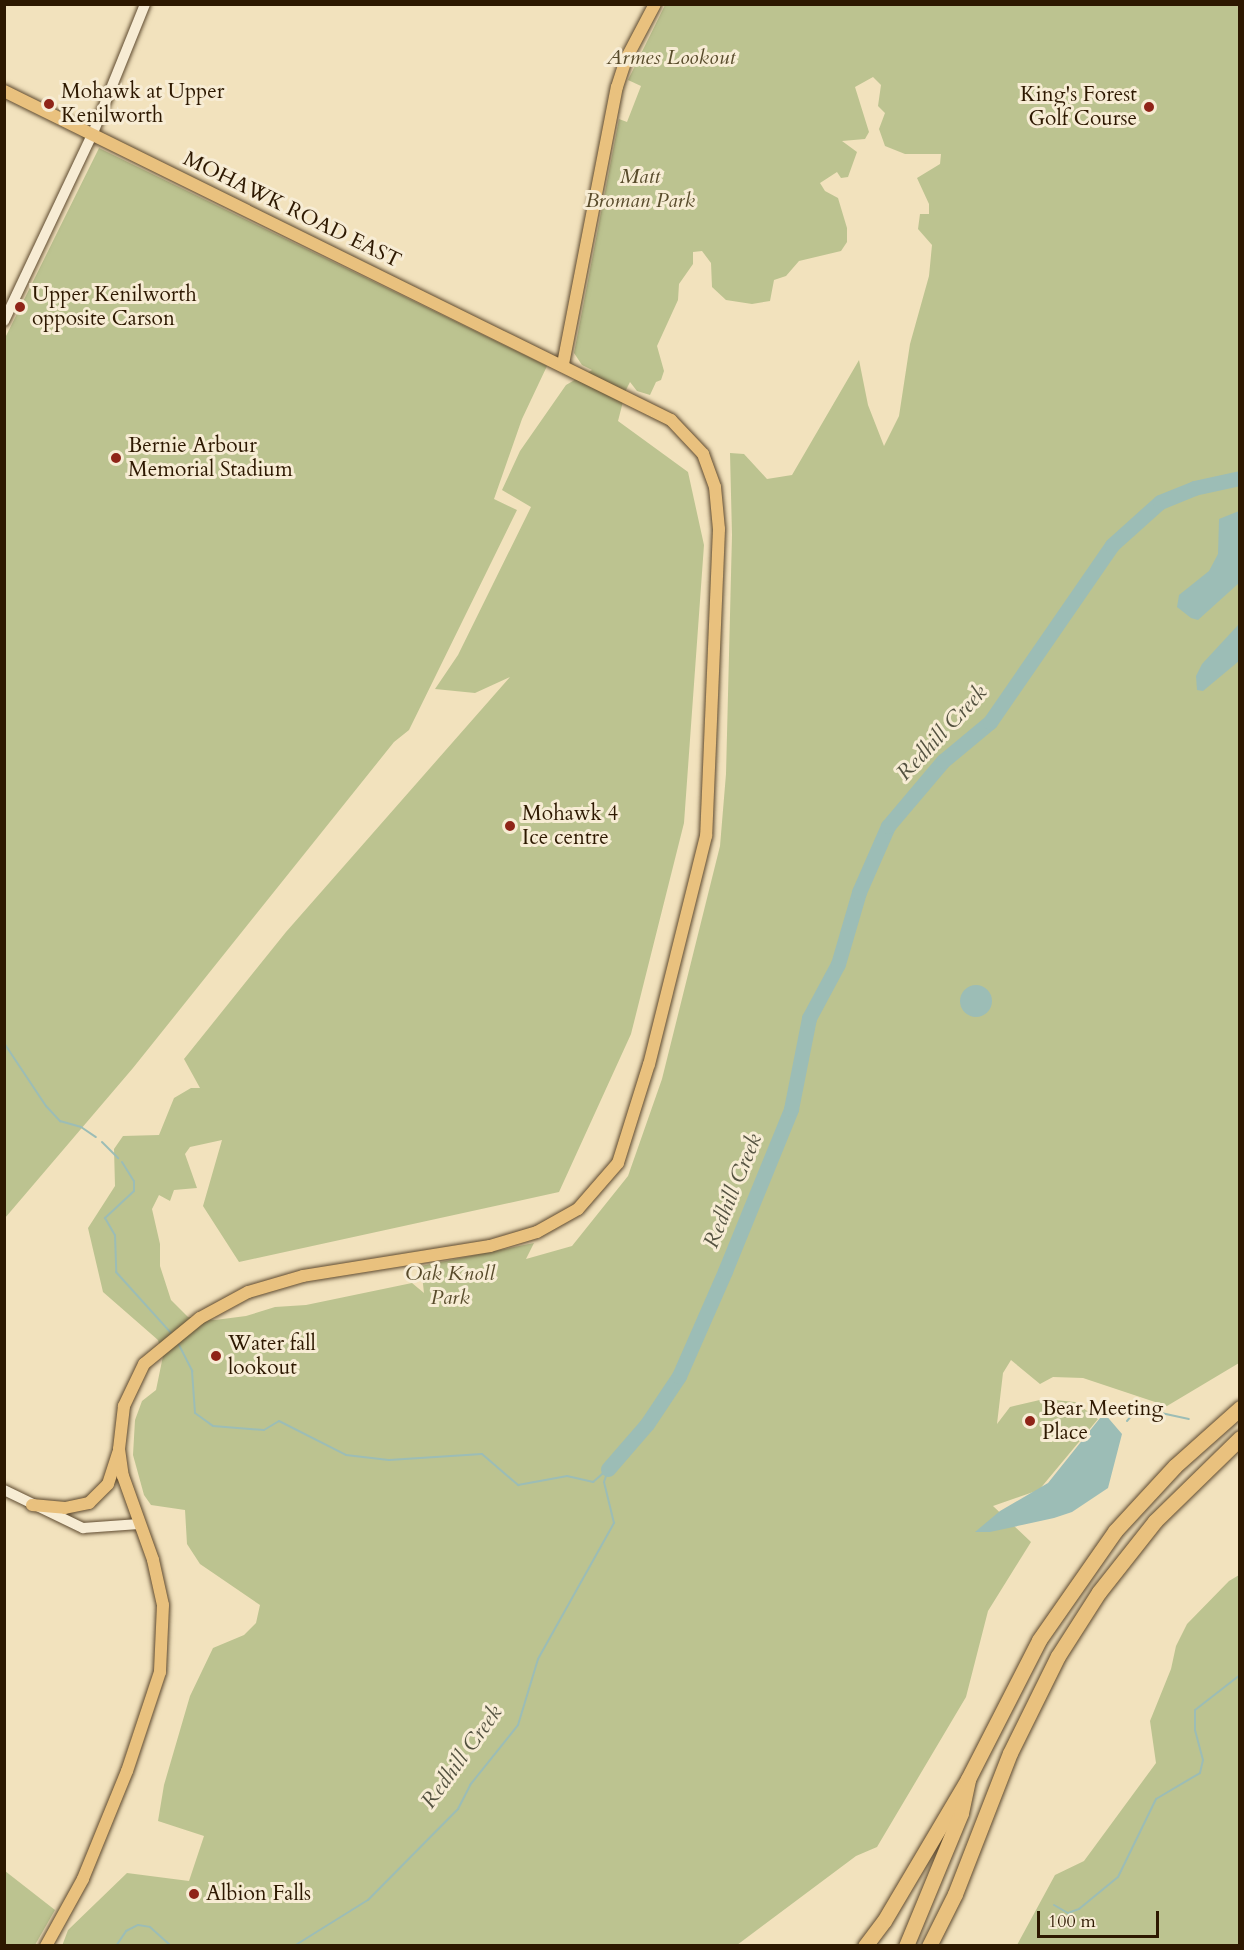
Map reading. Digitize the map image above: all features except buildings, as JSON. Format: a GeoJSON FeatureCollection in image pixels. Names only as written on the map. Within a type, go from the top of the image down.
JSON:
{"type":"FeatureCollection","features":[{"type":"Feature","properties":{"kind":"highway"},"geometry":{"type":"LineString","coordinates":[[865,1946],[884,1921],[968,1779],[1015,1683],[1068,1596],[1114,1531],[1175,1466],[1239,1408]]}},
{"type":"Feature","properties":{"kind":"highway"},"geometry":{"type":"LineString","coordinates":[[939,1946],[955,1894],[1010,1753],[1040,1689],[1099,1592],[1155,1521],[1200,1474],[1239,1438]]}},
{"type":"Feature","properties":{"kind":"highway"},"geometry":{"type":"LineString","coordinates":[[906,1946],[961,1813],[968,1779]]}},
{"type":"Feature","properties":{"kind":"highway"},"geometry":{"type":"LineString","coordinates":[[929,1946],[955,1894]]}},
{"type":"Feature","properties":{"kind":"main road"},"geometry":{"type":"LineString","coordinates":[[563,364],[617,87],[626,59],[655,4]]}},
{"type":"Feature","properties":{"kind":"main road","name":"MOHAWK ROAD EAST"},"geometry":{"type":"LineString","coordinates":[[4,91],[563,364],[639,403],[683,429],[703,454],[715,487],[719,529],[706,836],[649,1064],[618,1162],[578,1209],[537,1232],[489,1246],[303,1276],[248,1292],[200,1318],[144,1364],[124,1406],[119,1449]]}},
{"type":"Feature","properties":{"kind":"main road"},"geometry":{"type":"LineString","coordinates":[[32,1505],[65,1508],[93,1501],[108,1484],[119,1449]]}},
{"type":"Feature","properties":{"kind":"main road"},"geometry":{"type":"LineString","coordinates":[[45,1946],[83,1879],[127,1771],[160,1671],[163,1605],[153,1560],[123,1476],[119,1449]]}},
{"type":"Feature","properties":{"kind":"street"},"geometry":{"type":"LineString","coordinates":[[4,321],[93,133],[145,4]]}},
{"type":"Feature","properties":{"kind":"street"},"geometry":{"type":"LineString","coordinates":[[4,1490],[83,1528],[140,1524]]}},
{"type":"Feature","properties":{"kind":"green space"},"geometry":{"type":"Polygon","coordinates":[[[665,5],[1239,5],[1239,1363],[1167,1406],[1083,1378],[1053,1377],[1040,1384],[1011,1360],[1003,1373],[997,1424],[1010,1407],[1044,1399],[1075,1402],[1098,1419],[1039,1490],[993,1506],[1031,1542],[988,1611],[966,1697],[877,1847],[856,1856],[737,1945],[62,1946],[68,1930],[127,1873],[189,1881],[204,1836],[158,1821],[164,1785],[190,1696],[213,1648],[244,1635],[256,1623],[260,1605],[200,1564],[187,1544],[185,1510],[151,1505],[144,1495],[133,1455],[135,1420],[142,1401],[156,1390],[163,1356],[158,1340],[103,1292],[88,1228],[115,1186],[114,1149],[123,1136],[159,1135],[174,1098],[191,1088],[200,1088],[184,1059],[286,932],[510,677],[475,693],[435,689],[458,655],[531,507],[502,490],[520,451],[566,385],[592,370],[582,365],[574,353],[619,119],[627,122],[641,86],[628,80],[665,5]],[[873,77],[855,87],[869,132],[865,139],[842,141],[857,152],[848,177],[841,178],[837,172],[820,183],[825,191],[838,198],[847,228],[847,242],[841,251],[799,261],[786,276],[774,280],[770,301],[752,304],[726,300],[712,287],[711,263],[702,251],[693,252],[693,264],[679,284],[678,300],[657,346],[664,371],[661,380],[656,382],[650,395],[637,391],[630,382],[626,390],[618,421],[688,472],[704,545],[684,823],[631,1034],[559,1192],[239,1262],[203,1206],[222,1140],[190,1147],[185,1154],[197,1188],[174,1190],[170,1201],[159,1195],[152,1209],[160,1244],[160,1266],[171,1300],[188,1317],[215,1320],[246,1316],[275,1307],[306,1305],[412,1283],[424,1293],[421,1266],[534,1243],[526,1259],[572,1246],[628,1176],[662,1079],[720,846],[726,774],[732,535],[730,453],[744,454],[767,479],[792,475],[859,360],[868,405],[884,446],[899,416],[910,344],[929,276],[932,245],[918,229],[920,214],[929,214],[929,204],[917,178],[940,164],[941,154],[905,154],[885,146],[879,129],[885,113],[878,106],[881,85],[873,77]]]}},
{"type":"Feature","properties":{"kind":"green space"},"geometry":{"type":"Polygon","coordinates":[[[99,148],[547,366],[522,419],[494,499],[517,510],[409,730],[394,742],[133,1068],[5,1218],[5,338],[99,148]]]}},
{"type":"Feature","properties":{"kind":"green space"},"geometry":{"type":"Polygon","coordinates":[[[1239,1575],[1239,1945],[1017,1945],[1055,1875],[1084,1861],[1156,1763],[1150,1721],[1171,1669],[1176,1646],[1187,1624],[1229,1581],[1239,1575]]]}},
{"type":"Feature","properties":{"kind":"green space"},"geometry":{"type":"Polygon","coordinates":[[[5,1871],[55,1910],[35,1945],[5,1945],[5,1871]]]}},
{"type":"Feature","properties":{"kind":"water"},"geometry":{"type":"Polygon","coordinates":[[[1239,511],[1239,583],[1198,620],[1191,618],[1177,607],[1179,595],[1209,571],[1218,554],[1219,519],[1239,511]]]}},
{"type":"Feature","properties":{"kind":"water"},"geometry":{"type":"Polygon","coordinates":[[[1239,624],[1239,661],[1203,691],[1197,690],[1196,676],[1202,664],[1239,624]]]}},
{"type":"Feature","properties":{"kind":"water"},"geometry":{"type":"Polygon","coordinates":[[[976,985],[987,990],[992,1001],[987,1012],[976,1017],[965,1012],[960,1001],[965,990],[976,985]]]}},
{"type":"Feature","properties":{"kind":"water"},"geometry":{"type":"Polygon","coordinates":[[[1104,1413],[1122,1434],[1108,1488],[1072,1512],[1054,1518],[990,1532],[975,1532],[1000,1511],[1048,1483],[1104,1413]]]}},
{"type":"Feature","properties":{"kind":"waterway","name":"Redhill Creek"},"geometry":{"type":"LineString","coordinates":[[608,1469],[647,1424],[679,1376],[725,1271],[791,1109],[809,1018],[838,964],[859,892],[888,826],[943,761],[990,722],[1112,545],[1160,502],[1194,488],[1240,478]]}},
{"type":"Feature","properties":{"kind":"waterway"},"geometry":{"type":"LineString","coordinates":[[4,1043],[46,1106],[60,1121],[81,1127],[96,1137]]}},
{"type":"Feature","properties":{"kind":"waterway"},"geometry":{"type":"LineString","coordinates":[[102,1142],[118,1158]]}},
{"type":"Feature","properties":{"kind":"waterway"},"geometry":{"type":"LineString","coordinates":[[122,1162],[134,1181],[134,1191],[105,1218],[115,1235],[116,1272],[172,1334]]}},
{"type":"Feature","properties":{"kind":"waterway"},"geometry":{"type":"LineString","coordinates":[[177,1341],[192,1371],[195,1413],[213,1426],[264,1430],[279,1421],[346,1455],[389,1460],[482,1454],[518,1485],[567,1476],[593,1482],[608,1469]]}},
{"type":"Feature","properties":{"kind":"waterway"},"geometry":{"type":"LineString","coordinates":[[1127,1421],[1138,1408],[1189,1419]]}},
{"type":"Feature","properties":{"kind":"waterway","name":"Redhill Creek"},"geometry":{"type":"LineString","coordinates":[[294,1946],[368,1900],[458,1809],[470,1785],[518,1725],[538,1659],[614,1523],[604,1482],[608,1470]]}},
{"type":"Feature","properties":{"kind":"waterway"},"geometry":{"type":"LineString","coordinates":[[1054,1905],[1068,1913],[1079,1909],[1118,1877],[1156,1799],[1200,1773],[1203,1760],[1195,1730],[1195,1710],[1240,1675]]}},
{"type":"Feature","properties":{"kind":"waterway","name":"Redhill Creek"},"geometry":{"type":"LineString","coordinates":[[116,1946],[126,1931],[138,1925],[150,1927],[171,1946]]}},
{"type":"Feature","properties":{"kind":"place","name":"Mohawk at Upper Kenilworth"},"geometry":{"type":"Point","coordinates":[49,104]}},
{"type":"Feature","properties":{"kind":"place","name":"King's Forest Golf Course"},"geometry":{"type":"Point","coordinates":[1149,107]}},
{"type":"Feature","properties":{"kind":"place","name":"Upper Kenilworth opposite Carson"},"geometry":{"type":"Point","coordinates":[20,307]}},
{"type":"Feature","properties":{"kind":"place","name":"Bernie Arbour Memorial Stadium"},"geometry":{"type":"Point","coordinates":[116,458]}},
{"type":"Feature","properties":{"kind":"place","name":"Mohawk 4 Ice centre"},"geometry":{"type":"Point","coordinates":[510,826]}},
{"type":"Feature","properties":{"kind":"place","name":"Water fall lookout"},"geometry":{"type":"Point","coordinates":[216,1356]}},
{"type":"Feature","properties":{"kind":"place","name":"Bear Meeting Place"},"geometry":{"type":"Point","coordinates":[1030,1421]}},
{"type":"Feature","properties":{"kind":"place","name":"Albion Falls"},"geometry":{"type":"Point","coordinates":[194,1894]}},
{"type":"Feature","properties":{"kind":"park label","name":"Armes Lookout"},"geometry":{"type":"Point","coordinates":[671,58]}},
{"type":"Feature","properties":{"kind":"park label","name":"Matt Broman Park"},"geometry":{"type":"Point","coordinates":[640,189]}},
{"type":"Feature","properties":{"kind":"park label","name":"Oak Knoll Park"},"geometry":{"type":"Point","coordinates":[450,1286]}}]}
